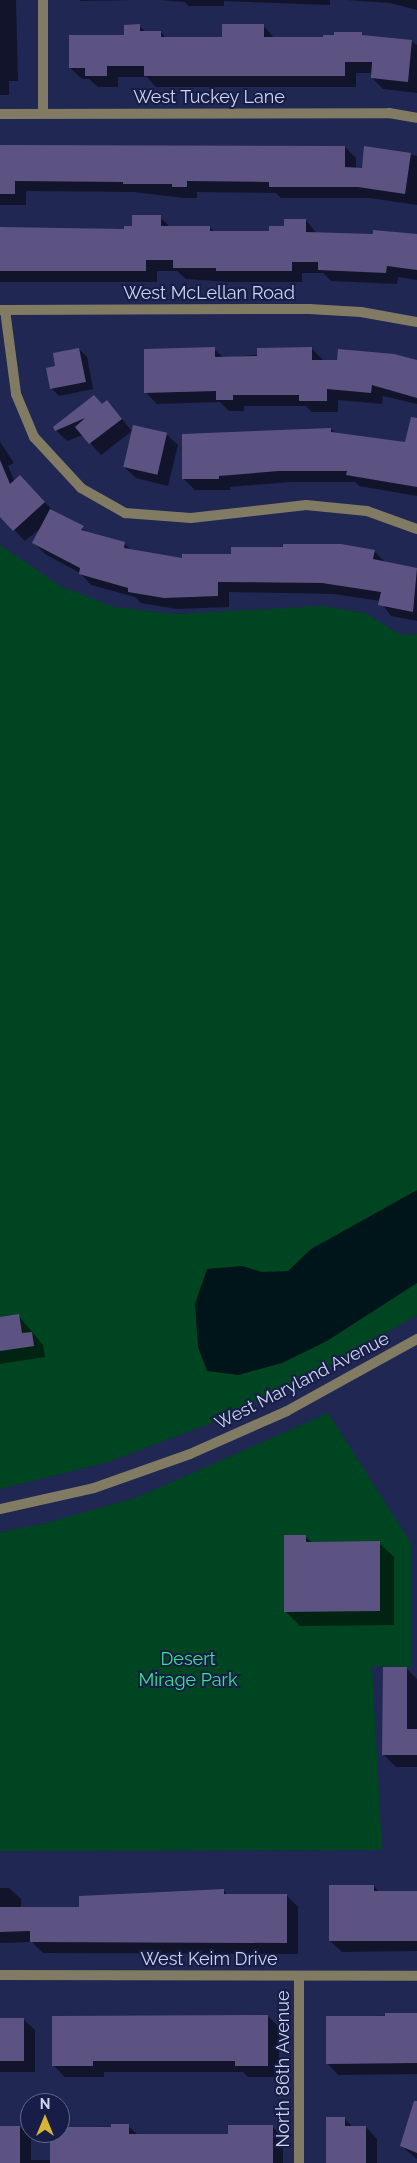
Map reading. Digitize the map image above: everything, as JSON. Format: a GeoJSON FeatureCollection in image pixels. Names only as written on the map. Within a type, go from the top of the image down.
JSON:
{"type":"FeatureCollection","features":[{"type":"Feature","properties":{"kind":"street"},"geometry":{"type":"LineString","coordinates":[[43,0],[43,113]]}},
{"type":"Feature","properties":{"kind":"street","name":"West Tuckey Lane"},"geometry":{"type":"LineString","coordinates":[[0,114],[389,113],[417,118]]}},
{"type":"Feature","properties":{"kind":"street","name":"West McLellan Road"},"geometry":{"type":"LineString","coordinates":[[2,310],[309,309],[361,312],[417,322]]}},
{"type":"Feature","properties":{"kind":"street"},"geometry":{"type":"LineString","coordinates":[[2,310],[16,394],[34,437],[81,488],[125,513],[191,518],[306,505],[367,511],[417,528]]}},
{"type":"Feature","properties":{"kind":"street","name":"West Maryland Avenue"},"geometry":{"type":"LineString","coordinates":[[0,1509],[94,1488],[190,1454],[287,1411],[417,1339]]}},
{"type":"Feature","properties":{"kind":"street","name":"West Keim Drive"},"geometry":{"type":"LineString","coordinates":[[0,1975],[417,1976]]}},
{"type":"Feature","properties":{"kind":"street","name":"North 86th Avenue"},"geometry":{"type":"LineString","coordinates":[[299,1976],[299,2163]]}},
{"type":"Feature","properties":{"kind":"green space"},"geometry":{"type":"Polygon","coordinates":[[[0,545],[60,586],[114,607],[175,614],[323,606],[365,613],[401,635],[417,634],[417,1315],[323,1369],[217,1421],[105,1463],[0,1489],[0,545]]]}},
{"type":"Feature","properties":{"kind":"green space","name":"Desert Mirage Park"},"geometry":{"type":"Polygon","coordinates":[[[328,1413],[411,1543],[411,1667],[372,1666],[382,1850],[0,1851],[0,1532],[46,1523],[138,1497],[328,1413]]]}},
{"type":"Feature","properties":{"kind":"shaded area"},"geometry":{"type":"Polygon","coordinates":[[[417,1190],[417,1283],[327,1341],[282,1363],[238,1375],[207,1371],[198,1347],[195,1304],[207,1269],[242,1266],[262,1272],[288,1271],[311,1249],[417,1190]]]}},
{"type":"Feature","properties":{"kind":"building"},"geometry":{"type":"Polygon","coordinates":[[[140,24],[140,31],[161,31],[161,37],[222,37],[222,24],[264,24],[264,37],[323,37],[323,35],[334,35],[334,32],[362,32],[362,35],[412,40],[408,82],[371,78],[372,62],[345,62],[345,76],[144,76],[144,66],[107,66],[107,76],[85,76],[85,68],[69,68],[69,35],[124,35],[124,25],[140,24]]]}},
{"type":"Feature","properties":{"kind":"building"},"geometry":{"type":"Polygon","coordinates":[[[0,145],[345,146],[345,167],[362,168],[364,146],[411,153],[405,194],[358,187],[269,187],[269,182],[187,181],[187,187],[172,187],[172,184],[123,184],[123,182],[15,181],[15,194],[0,194],[0,145]]]}},
{"type":"Feature","properties":{"kind":"building"},"geometry":{"type":"Polygon","coordinates":[[[132,215],[161,215],[161,226],[210,226],[210,231],[269,231],[269,226],[284,226],[284,219],[306,219],[306,232],[373,234],[373,230],[417,234],[417,270],[387,266],[386,273],[318,270],[318,262],[292,262],[292,271],[216,271],[216,268],[173,268],[173,260],[146,260],[146,271],[0,271],[0,227],[124,229],[124,226],[132,226],[132,215]]]}},
{"type":"Feature","properties":{"kind":"building"},"geometry":{"type":"Polygon","coordinates":[[[215,347],[215,357],[257,356],[257,348],[312,347],[312,360],[337,360],[338,349],[394,354],[417,360],[417,398],[372,385],[371,393],[327,389],[327,401],[299,401],[299,395],[233,395],[233,400],[216,400],[216,391],[144,393],[144,349],[215,347]]]}},
{"type":"Feature","properties":{"kind":"building"},"geometry":{"type":"Polygon","coordinates":[[[79,348],[86,382],[50,389],[46,368],[55,366],[53,353],[79,348]]]}},
{"type":"Feature","properties":{"kind":"building"},"geometry":{"type":"Polygon","coordinates":[[[94,395],[102,404],[107,400],[122,419],[89,444],[75,427],[85,418],[55,431],[53,427],[94,395]]]}},
{"type":"Feature","properties":{"kind":"building"},"geometry":{"type":"Polygon","coordinates":[[[411,417],[417,418],[417,487],[346,475],[347,471],[279,471],[219,476],[219,479],[182,479],[182,434],[331,428],[331,432],[405,442],[411,417]]]}},
{"type":"Feature","properties":{"kind":"building"},"geometry":{"type":"Polygon","coordinates":[[[133,425],[167,433],[157,475],[123,467],[133,425]]]}},
{"type":"Feature","properties":{"kind":"building"},"geometry":{"type":"Polygon","coordinates":[[[0,460],[10,484],[20,475],[45,502],[13,531],[0,517],[0,460]]]}},
{"type":"Feature","properties":{"kind":"building"},"geometry":{"type":"Polygon","coordinates":[[[50,509],[84,526],[81,530],[125,542],[124,548],[182,558],[182,554],[231,554],[231,547],[283,547],[283,544],[341,544],[375,550],[373,559],[417,568],[413,612],[378,605],[381,592],[322,583],[218,582],[218,596],[164,598],[128,592],[128,588],[79,574],[80,568],[32,543],[50,509]]]}},
{"type":"Feature","properties":{"kind":"building"},"geometry":{"type":"Polygon","coordinates":[[[19,1314],[22,1333],[32,1332],[34,1346],[0,1351],[0,1317],[19,1314]]]}},
{"type":"Feature","properties":{"kind":"building"},"geometry":{"type":"Polygon","coordinates":[[[284,1535],[306,1535],[306,1542],[380,1541],[380,1611],[284,1612],[284,1535]]]}},
{"type":"Feature","properties":{"kind":"building"},"geometry":{"type":"Polygon","coordinates":[[[383,1667],[407,1667],[407,1729],[417,1729],[417,1755],[382,1755],[383,1667]]]}},
{"type":"Feature","properties":{"kind":"building"},"geometry":{"type":"Polygon","coordinates":[[[329,1885],[374,1885],[374,1891],[417,1891],[417,1941],[329,1941],[329,1885]]]}},
{"type":"Feature","properties":{"kind":"building"},"geometry":{"type":"Polygon","coordinates":[[[224,1889],[224,1894],[287,1894],[287,1943],[30,1942],[30,1931],[0,1932],[0,1907],[79,1907],[79,1896],[224,1889]]]}},
{"type":"Feature","properties":{"kind":"building"},"geometry":{"type":"Polygon","coordinates":[[[385,2013],[417,2013],[417,2063],[326,2064],[326,2016],[385,2016],[385,2013]]]}},
{"type":"Feature","properties":{"kind":"building"},"geometry":{"type":"Polygon","coordinates":[[[268,2015],[268,2066],[235,2066],[235,2061],[93,2061],[93,2066],[52,2066],[52,2016],[268,2015]]]}},
{"type":"Feature","properties":{"kind":"building"},"geometry":{"type":"Polygon","coordinates":[[[0,2018],[24,2018],[24,2061],[0,2061],[0,2018]]]}},
{"type":"Feature","properties":{"kind":"building"},"geometry":{"type":"Polygon","coordinates":[[[414,2101],[417,2101],[417,2153],[400,2146],[414,2101]]]}},
{"type":"Feature","properties":{"kind":"building"},"geometry":{"type":"Polygon","coordinates":[[[326,2117],[345,2117],[345,2126],[366,2126],[366,2163],[326,2163],[326,2117]]]}},
{"type":"Feature","properties":{"kind":"building"},"geometry":{"type":"Polygon","coordinates":[[[111,2124],[129,2124],[129,2134],[228,2134],[228,2125],[273,2125],[273,2163],[50,2163],[50,2143],[70,2143],[70,2127],[111,2127],[111,2124]]]}},
{"type":"Feature","properties":{"kind":"building"},"geometry":{"type":"Polygon","coordinates":[[[0,2126],[20,2126],[20,2163],[0,2163],[0,2126]]]}}]}
